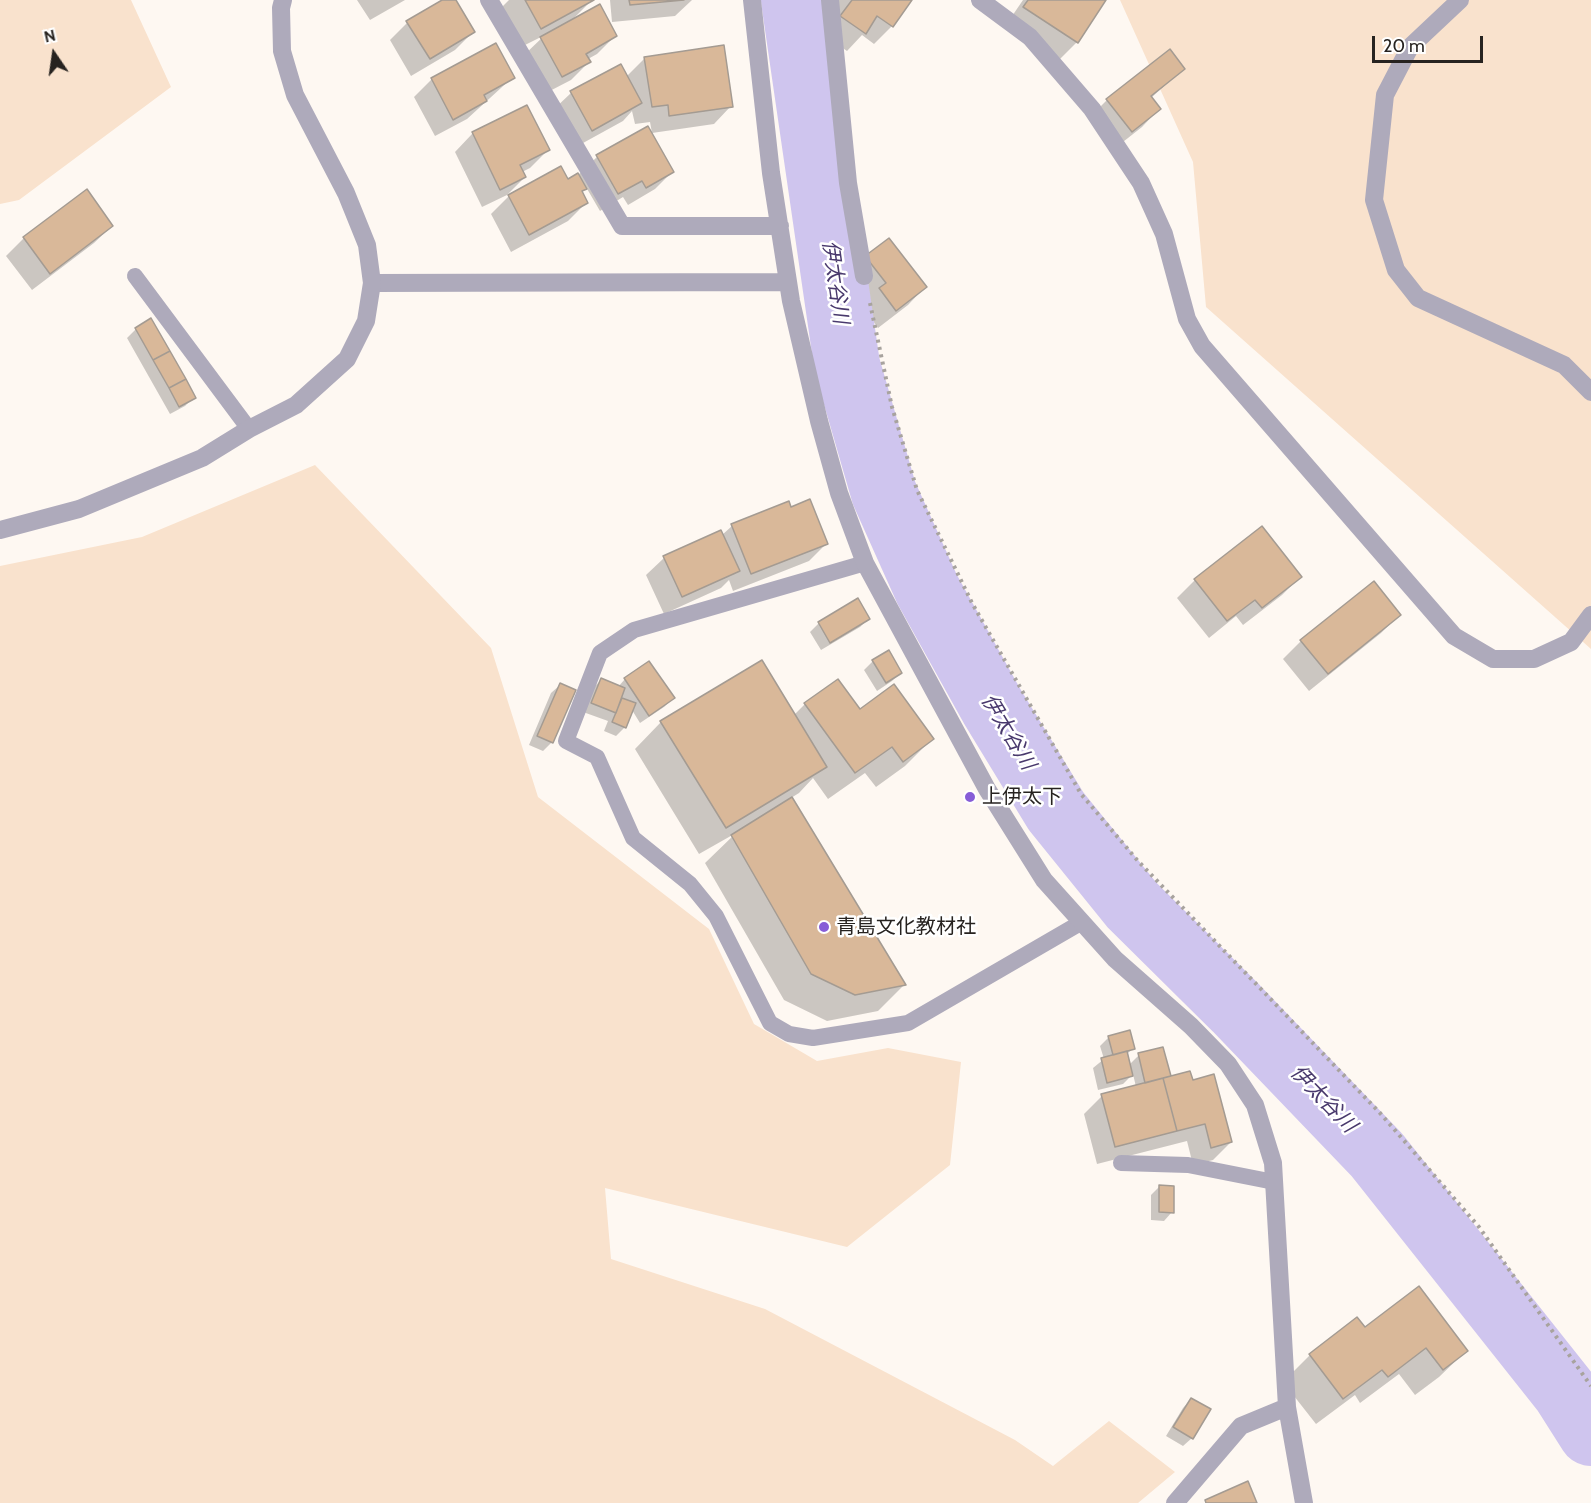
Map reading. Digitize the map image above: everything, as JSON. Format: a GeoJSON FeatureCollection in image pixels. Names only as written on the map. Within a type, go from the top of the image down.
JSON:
{"type":"FeatureCollection","features":[{"type":"Feature","properties":{"kind":"street"},"geometry":{"type":"LineString","coordinates":[[0,530],[79,509],[202,458],[249,429],[296,405],[347,359],[366,321],[372,283],[367,245],[346,193],[295,95],[282,51],[281,8],[283,0]]}},
{"type":"Feature","properties":{"kind":"street"},"geometry":{"type":"LineString","coordinates":[[489,0],[622,226],[780,226]]}},
{"type":"Feature","properties":{"kind":"street"},"geometry":{"type":"LineString","coordinates":[[752,0],[771,173],[788,282],[825,442],[839,493],[865,563],[987,789],[1044,880],[1115,959],[1191,1026],[1228,1064],[1255,1105],[1273,1163],[1287,1407],[1304,1503]]}},
{"type":"Feature","properties":{"kind":"street"},"geometry":{"type":"LineString","coordinates":[[830,0],[848,183],[864,276]]}},
{"type":"Feature","properties":{"kind":"street"},"geometry":{"type":"LineString","coordinates":[[980,0],[1038,46],[1092,109],[1141,183],[1164,234],[1187,319],[1202,346],[1454,636],[1493,659],[1534,659],[1571,642],[1591,615]]}},
{"type":"Feature","properties":{"kind":"street"},"geometry":{"type":"LineString","coordinates":[[1460,0],[1410,47],[1385,95],[1374,200],[1396,270],[1418,298],[1564,365],[1591,392]]}},
{"type":"Feature","properties":{"kind":"street"},"geometry":{"type":"LineString","coordinates":[[372,283],[788,282]]}},
{"type":"Feature","properties":{"kind":"street"},"geometry":{"type":"LineString","coordinates":[[1175,1503],[1241,1426],[1287,1407]]}},
{"type":"Feature","properties":{"kind":"lane"},"geometry":{"type":"LineString","coordinates":[[135,276],[249,429]]}},
{"type":"Feature","properties":{"kind":"lane"},"geometry":{"type":"LineString","coordinates":[[865,563],[634,630],[600,653],[566,741],[597,757],[633,838],[690,884],[716,916],[770,1023],[789,1034],[813,1038],[908,1023],[1082,922]]}},
{"type":"Feature","properties":{"kind":"lane"},"geometry":{"type":"LineString","coordinates":[[1121,1163],[1188,1165],[1274,1182]]}},
{"type":"Feature","properties":{"kind":"path"},"geometry":{"type":"LineString","coordinates":[[864,276],[892,407],[917,490],[972,603],[1081,794],[1138,861],[1380,1113],[1479,1227],[1591,1386]]}},
{"type":"Feature","properties":{"kind":"shaded area"},"geometry":{"type":"Polygon","coordinates":[[[0,0],[131,0],[171,87],[19,200],[0,204],[0,0]]]}},
{"type":"Feature","properties":{"kind":"shaded area"},"geometry":{"type":"Polygon","coordinates":[[[1120,0],[1591,0],[1591,649],[1206,307],[1193,162],[1120,0]]]}},
{"type":"Feature","properties":{"kind":"shaded area"},"geometry":{"type":"Polygon","coordinates":[[[315,465],[491,648],[538,797],[709,929],[754,1024],[817,1061],[888,1048],[961,1062],[950,1165],[847,1247],[605,1188],[611,1259],[765,1309],[1015,1440],[1053,1466],[1109,1421],[1175,1472],[1138,1503],[0,1503],[0,566],[142,537],[315,465]]]}},
{"type":"Feature","properties":{"kind":"building"},"geometry":{"type":"Polygon","coordinates":[[[442,0],[456,0],[475,32],[430,59],[406,21],[442,0]]]}},
{"type":"Feature","properties":{"kind":"building"},"geometry":{"type":"Polygon","coordinates":[[[525,0],[594,0],[541,29],[525,0]]]}},
{"type":"Feature","properties":{"kind":"building"},"geometry":{"type":"Polygon","coordinates":[[[629,0],[684,0],[630,5],[629,0]]]}},
{"type":"Feature","properties":{"kind":"building"},"geometry":{"type":"Polygon","coordinates":[[[852,0],[912,0],[893,27],[877,16],[866,34],[840,16],[852,0]]]}},
{"type":"Feature","properties":{"kind":"building"},"geometry":{"type":"Polygon","coordinates":[[[1028,0],[1106,0],[1078,43],[1023,7],[1028,0]]]}},
{"type":"Feature","properties":{"kind":"building"},"geometry":{"type":"Polygon","coordinates":[[[600,4],[617,36],[586,54],[591,62],[562,77],[540,37],[600,4]]]}},
{"type":"Feature","properties":{"kind":"building"},"geometry":{"type":"Polygon","coordinates":[[[496,43],[515,78],[484,95],[487,101],[453,120],[431,78],[496,43]]]}},
{"type":"Feature","properties":{"kind":"building"},"geometry":{"type":"Polygon","coordinates":[[[724,45],[733,107],[669,116],[668,105],[652,107],[644,57],[724,45]]]}},
{"type":"Feature","properties":{"kind":"building"},"geometry":{"type":"Polygon","coordinates":[[[1170,49],[1185,69],[1151,96],[1161,109],[1132,132],[1106,99],[1170,49]]]}},
{"type":"Feature","properties":{"kind":"building"},"geometry":{"type":"Polygon","coordinates":[[[621,64],[642,103],[592,131],[570,91],[621,64]]]}},
{"type":"Feature","properties":{"kind":"building"},"geometry":{"type":"Polygon","coordinates":[[[527,105],[550,150],[520,165],[526,177],[500,190],[472,132],[527,105]]]}},
{"type":"Feature","properties":{"kind":"building"},"geometry":{"type":"Polygon","coordinates":[[[648,126],[674,172],[646,188],[642,181],[618,194],[596,155],[648,126]]]}},
{"type":"Feature","properties":{"kind":"building"},"geometry":{"type":"Polygon","coordinates":[[[561,166],[568,179],[578,173],[587,189],[582,191],[588,203],[529,235],[508,195],[561,166]]]}},
{"type":"Feature","properties":{"kind":"building"},"geometry":{"type":"Polygon","coordinates":[[[87,189],[113,226],[50,274],[23,237],[87,189]]]}},
{"type":"Feature","properties":{"kind":"building"},"geometry":{"type":"Polygon","coordinates":[[[889,238],[927,287],[896,311],[879,288],[886,283],[865,256],[889,238]]]}},
{"type":"Feature","properties":{"kind":"building"},"geometry":{"type":"Polygon","coordinates":[[[151,318],[170,351],[153,360],[135,328],[151,318]]]}},
{"type":"Feature","properties":{"kind":"building"},"geometry":{"type":"Polygon","coordinates":[[[170,351],[186,379],[169,388],[153,360],[170,351]]]}},
{"type":"Feature","properties":{"kind":"building"},"geometry":{"type":"Polygon","coordinates":[[[186,379],[196,398],[179,407],[169,388],[186,379]]]}},
{"type":"Feature","properties":{"kind":"building"},"geometry":{"type":"Polygon","coordinates":[[[810,499],[828,544],[751,574],[731,524],[789,501],[791,507],[810,499]]]}},
{"type":"Feature","properties":{"kind":"building"},"geometry":{"type":"Polygon","coordinates":[[[1262,526],[1302,577],[1262,608],[1255,600],[1227,621],[1194,579],[1262,526]]]}},
{"type":"Feature","properties":{"kind":"building"},"geometry":{"type":"Polygon","coordinates":[[[721,530],[740,571],[682,597],[663,556],[721,530]]]}},
{"type":"Feature","properties":{"kind":"building"},"geometry":{"type":"Polygon","coordinates":[[[1374,581],[1401,615],[1328,674],[1300,640],[1374,581]]]}},
{"type":"Feature","properties":{"kind":"building"},"geometry":{"type":"Polygon","coordinates":[[[858,598],[870,619],[830,643],[818,622],[858,598]]]}},
{"type":"Feature","properties":{"kind":"building"},"geometry":{"type":"Polygon","coordinates":[[[889,650],[902,673],[886,683],[872,660],[889,650]]]}},
{"type":"Feature","properties":{"kind":"building"},"geometry":{"type":"Polygon","coordinates":[[[762,660],[827,767],[726,828],[660,721],[762,660]]]}},
{"type":"Feature","properties":{"kind":"building"},"geometry":{"type":"Polygon","coordinates":[[[649,661],[675,698],[649,716],[624,678],[649,661]]]}},
{"type":"Feature","properties":{"kind":"building"},"geometry":{"type":"Polygon","coordinates":[[[601,678],[625,688],[616,713],[591,703],[601,678]]]}},
{"type":"Feature","properties":{"kind":"building"},"geometry":{"type":"Polygon","coordinates":[[[838,679],[860,709],[894,684],[934,739],[903,762],[892,747],[855,773],[804,703],[838,679]]]}},
{"type":"Feature","properties":{"kind":"building"},"geometry":{"type":"Polygon","coordinates":[[[560,683],[576,690],[553,743],[537,736],[560,683]]]}},
{"type":"Feature","properties":{"kind":"building"},"geometry":{"type":"Polygon","coordinates":[[[622,698],[636,703],[626,728],[612,722],[622,698]]]}},
{"type":"Feature","properties":{"kind":"building"},"geometry":{"type":"Polygon","coordinates":[[[792,797],[906,985],[855,995],[811,974],[731,835],[792,797]]]}},
{"type":"Feature","properties":{"kind":"building"},"geometry":{"type":"Polygon","coordinates":[[[1130,1030],[1135,1049],[1113,1055],[1108,1036],[1130,1030]]]}},
{"type":"Feature","properties":{"kind":"building"},"geometry":{"type":"Polygon","coordinates":[[[1163,1047],[1171,1076],[1145,1083],[1138,1053],[1163,1047]]]}},
{"type":"Feature","properties":{"kind":"building"},"geometry":{"type":"Polygon","coordinates":[[[1127,1051],[1133,1076],[1107,1083],[1101,1058],[1127,1051]]]}},
{"type":"Feature","properties":{"kind":"building"},"geometry":{"type":"Polygon","coordinates":[[[1190,1071],[1193,1080],[1214,1074],[1232,1142],[1211,1148],[1205,1124],[1177,1131],[1163,1078],[1190,1071]]]}},
{"type":"Feature","properties":{"kind":"building"},"geometry":{"type":"Polygon","coordinates":[[[1163,1078],[1177,1131],[1115,1147],[1101,1094],[1163,1078]]]}},
{"type":"Feature","properties":{"kind":"building"},"geometry":{"type":"Polygon","coordinates":[[[1159,1185],[1174,1186],[1174,1213],[1159,1212],[1159,1185]]]}},
{"type":"Feature","properties":{"kind":"building"},"geometry":{"type":"Polygon","coordinates":[[[1419,1286],[1468,1351],[1443,1370],[1426,1348],[1388,1377],[1382,1370],[1343,1399],[1309,1354],[1357,1317],[1365,1327],[1419,1286]]]}},
{"type":"Feature","properties":{"kind":"building"},"geometry":{"type":"Polygon","coordinates":[[[1191,1398],[1211,1409],[1193,1439],[1173,1427],[1191,1398]]]}},
{"type":"Feature","properties":{"kind":"building"},"geometry":{"type":"Polygon","coordinates":[[[1248,1481],[1257,1503],[1206,1503],[1205,1500],[1248,1481]]]}},
{"type":"Feature","properties":{"kind":"waterway","name":"伊太谷川"},"geometry":{"type":"LineString","coordinates":[[794,0],[847,365],[884,493],[927,589],[992,706],[1056,811],[1132,905],[1236,1008],[1377,1155],[1565,1392],[1591,1433]]}},
{"type":"Feature","properties":{"kind":"place","name":"上伊太下"},"geometry":{"type":"Point","coordinates":[970,797]}},
{"type":"Feature","properties":{"kind":"place","name":"青島文化教材社"},"geometry":{"type":"Point","coordinates":[824,927]}}]}
